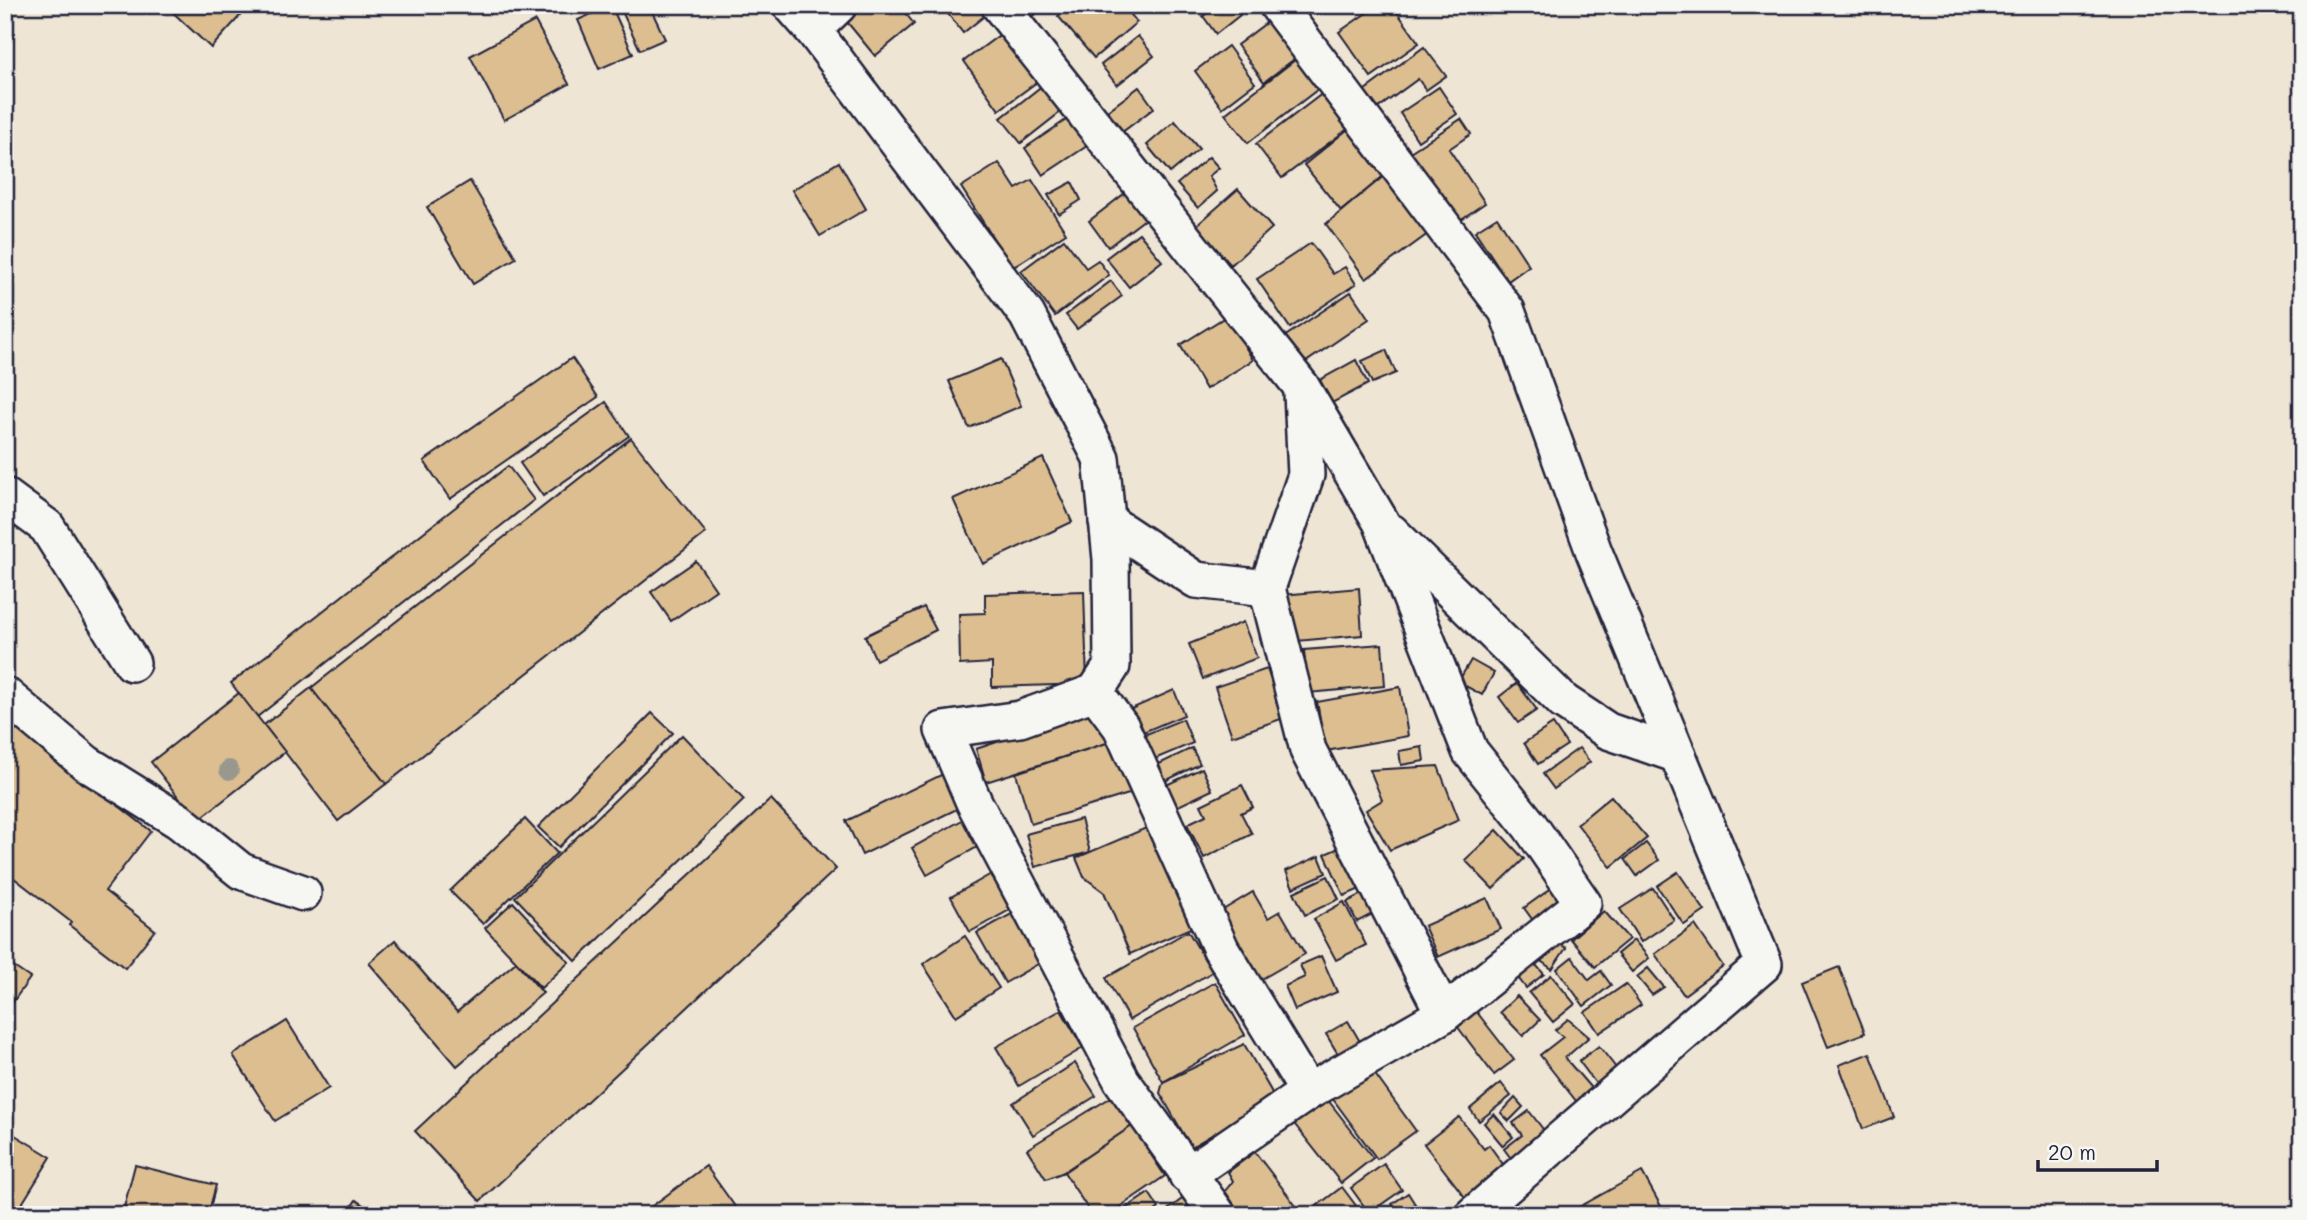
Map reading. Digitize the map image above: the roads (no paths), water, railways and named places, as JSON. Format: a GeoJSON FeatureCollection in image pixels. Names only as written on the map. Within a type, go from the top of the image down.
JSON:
{"type":"FeatureCollection","features":[{"type":"Feature","properties":{"kind":"street"},"geometry":{"type":"LineString","coordinates":[[839,5],[802,18],[1027,315],[1101,458],[1111,559],[1112,666],[1095,692],[1020,719],[943,730],[974,802],[1122,1081],[1217,1215]]}},
{"type":"Feature","properties":{"kind":"street"},"geometry":{"type":"LineString","coordinates":[[999,5],[1301,386],[1381,522],[1470,751],[1530,826],[1583,903],[1444,1014],[1308,1092],[1187,1175]]}},
{"type":"Feature","properties":{"kind":"street"},"geometry":{"type":"LineString","coordinates":[[1277,5],[1507,311],[1594,552],[1764,964],[1473,1215]]}},
{"type":"Feature","properties":{"kind":"street"},"geometry":{"type":"LineString","coordinates":[[1301,386],[1306,475],[1267,588],[1308,750],[1444,1014]]}},
{"type":"Feature","properties":{"kind":"street"},"geometry":{"type":"LineString","coordinates":[[5,496],[47,527],[132,663]]}},
{"type":"Feature","properties":{"kind":"street"},"geometry":{"type":"LineString","coordinates":[[1107,521],[1196,580],[1267,588]]}},
{"type":"Feature","properties":{"kind":"street"},"geometry":{"type":"LineString","coordinates":[[1381,522],[1564,702],[1608,732],[1678,755]]}},
{"type":"Feature","properties":{"kind":"street"},"geometry":{"type":"LineString","coordinates":[[1095,692],[1121,727],[1221,949],[1308,1092]]}},
{"type":"Feature","properties":{"kind":"street"},"geometry":{"type":"LineString","coordinates":[[5,695],[86,763],[179,821],[241,871],[303,893]]}}]}
